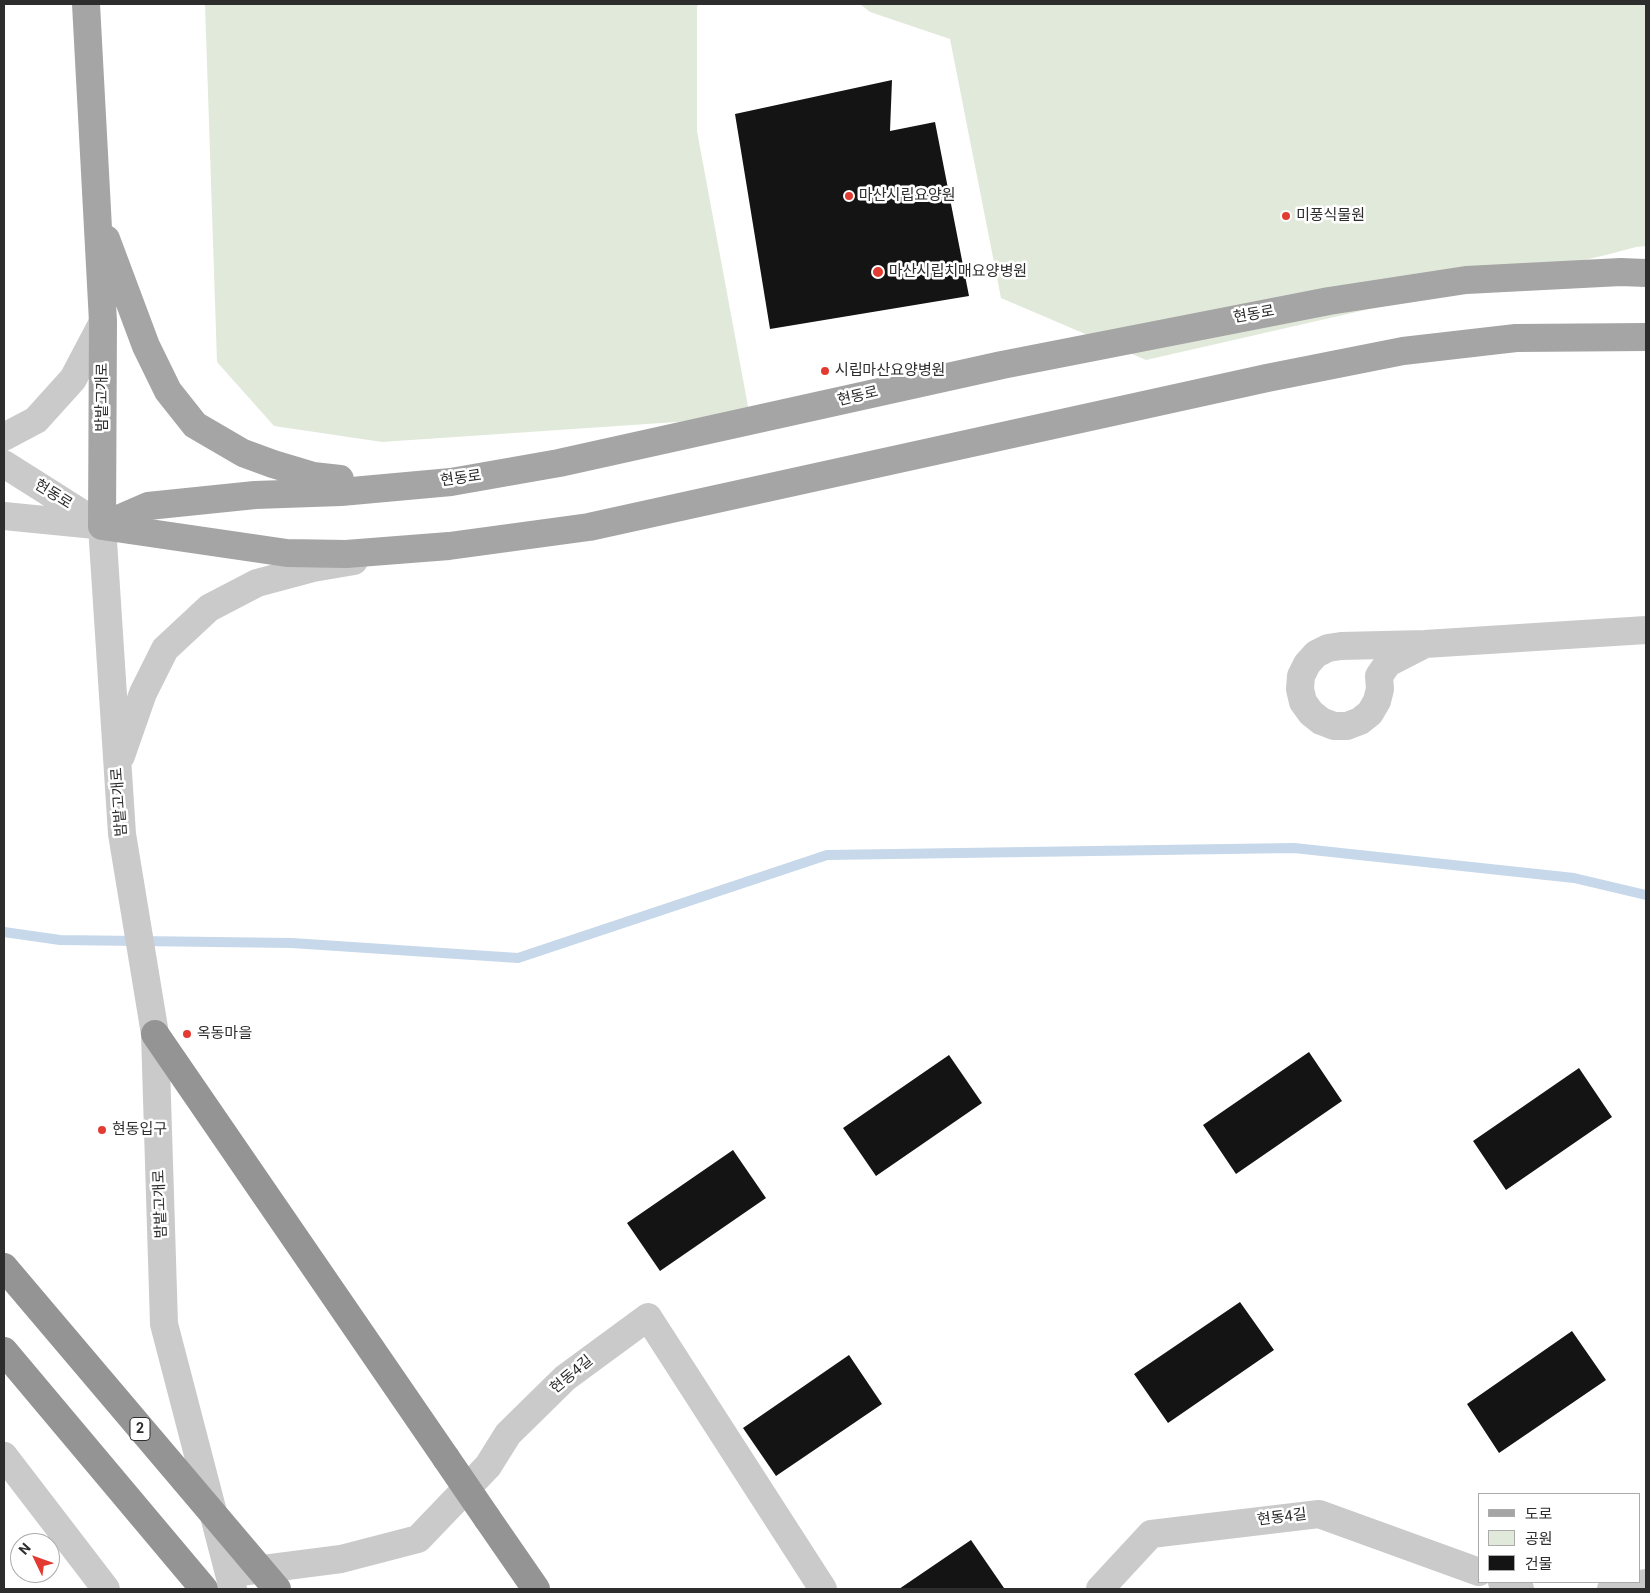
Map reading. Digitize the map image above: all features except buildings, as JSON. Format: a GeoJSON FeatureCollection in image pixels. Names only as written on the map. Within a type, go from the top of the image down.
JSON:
{"type":"FeatureCollection","features":[{"type":"Feature","properties":{"kind":"highway"},"geometry":{"type":"LineString","coordinates":[[156,1034],[536,1589]]}},
{"type":"Feature","properties":{"kind":"highway","name":"2"},"geometry":{"type":"LineString","coordinates":[[4,1267],[277,1589]]}},
{"type":"Feature","properties":{"kind":"highway"},"geometry":{"type":"LineString","coordinates":[[4,1351],[204,1589]]}},
{"type":"Feature","properties":{"kind":"main road","name":"밤밭고개로"},"geometry":{"type":"LineString","coordinates":[[86,4],[103,322],[102,526]]}},
{"type":"Feature","properties":{"kind":"main road"},"geometry":{"type":"LineString","coordinates":[[96,212],[146,346],[168,391],[196,425],[243,453],[313,476],[414,485]]}},
{"type":"Feature","properties":{"kind":"main road","name":"현동로"},"geometry":{"type":"LineString","coordinates":[[102,526],[148,506],[255,495],[341,492],[451,482],[559,463],[1002,365],[1329,301],[1466,280],[1621,272],[1646,273]]}},
{"type":"Feature","properties":{"kind":"main road","name":"현동로"},"geometry":{"type":"LineString","coordinates":[[102,526],[287,553],[346,554],[449,546],[590,527],[1267,378],[1403,351],[1516,338],[1646,337]]}},
{"type":"Feature","properties":{"kind":"street"},"geometry":{"type":"LineString","coordinates":[[4,437],[36,420],[73,379],[103,322]]}},
{"type":"Feature","properties":{"kind":"street","name":"현동로"},"geometry":{"type":"LineString","coordinates":[[4,464],[102,526]]}},
{"type":"Feature","properties":{"kind":"street"},"geometry":{"type":"LineString","coordinates":[[4,516],[102,526]]}},
{"type":"Feature","properties":{"kind":"street","name":"밤밭고개로"},"geometry":{"type":"LineString","coordinates":[[102,526],[122,834],[156,1034],[164,1324],[231,1581]]}},
{"type":"Feature","properties":{"kind":"street"},"geometry":{"type":"LineString","coordinates":[[117,766],[143,693],[165,649],[209,608],[257,583],[313,568],[449,546]]}},
{"type":"Feature","properties":{"kind":"street"},"geometry":{"type":"LineString","coordinates":[[1425,644],[1646,630]]}},
{"type":"Feature","properties":{"kind":"street","name":"현동4길"},"geometry":{"type":"LineString","coordinates":[[231,1581],[341,1559],[418,1539],[488,1466],[508,1434],[565,1378],[648,1317],[823,1589]]}},
{"type":"Feature","properties":{"kind":"street"},"geometry":{"type":"LineString","coordinates":[[4,1456],[106,1589]]}},
{"type":"Feature","properties":{"kind":"street","name":"현동4길"},"geometry":{"type":"LineString","coordinates":[[1100,1589],[1151,1534],[1320,1514],[1478,1572]]}},
{"type":"Feature","properties":{"kind":"street"},"geometry":{"type":"LineString","coordinates":[[1505,1583],[1520,1589]]}},
{"type":"Feature","properties":{"kind":"street"},"geometry":{"type":"LineString","coordinates":[[1612,1589],[1646,1583]]}},
{"type":"Feature","properties":{"kind":"green space"},"geometry":{"type":"Polygon","coordinates":[[[205,4],[700,4],[697,6],[697,131],[750,417],[382,442],[274,426],[217,362],[205,4]]]}},
{"type":"Feature","properties":{"kind":"green space"},"geometry":{"type":"Polygon","coordinates":[[[860,4],[1646,4],[1646,246],[1146,360],[1001,298],[950,39],[870,12],[860,4]]]}},
{"type":"Feature","properties":{"kind":"waterway"},"geometry":{"type":"LineString","coordinates":[[4,932],[60,940],[292,943],[518,958],[827,855],[1294,848],[1574,878],[1646,895]]}},
{"type":"Feature","properties":{"kind":"place","name":"마산시립요양원"},"geometry":{"type":"Point","coordinates":[849,196]}},
{"type":"Feature","properties":{"kind":"place","name":"미풍식물원"},"geometry":{"type":"Point","coordinates":[1286,216]}},
{"type":"Feature","properties":{"kind":"place","name":"마산시립치매요양병원"},"geometry":{"type":"Point","coordinates":[878,272]}},
{"type":"Feature","properties":{"kind":"place","name":"시립마산요양병원"},"geometry":{"type":"Point","coordinates":[825,371]}},
{"type":"Feature","properties":{"kind":"place","name":"옥동마을"},"geometry":{"type":"Point","coordinates":[187,1034]}},
{"type":"Feature","properties":{"kind":"place","name":"현동입구"},"geometry":{"type":"Point","coordinates":[102,1130]}}]}
